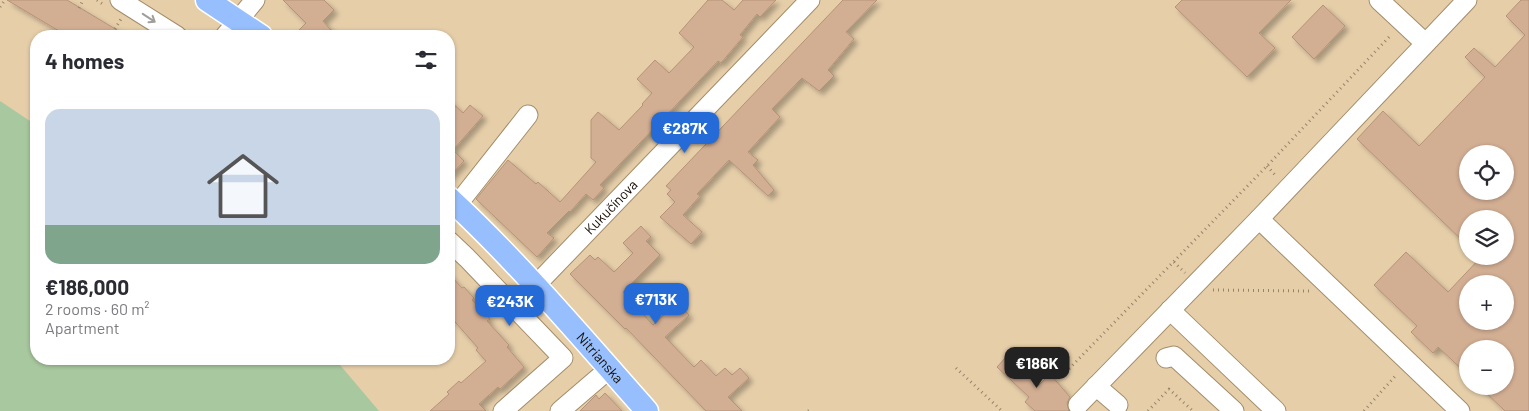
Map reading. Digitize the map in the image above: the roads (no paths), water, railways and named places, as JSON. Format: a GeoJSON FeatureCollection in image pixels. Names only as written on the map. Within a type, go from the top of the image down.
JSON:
{"type":"FeatureCollection","features":[{"type":"Feature","properties":{"kind":"main road"},"geometry":{"type":"LineString","coordinates":[[206,0],[231,28]]}},
{"type":"Feature","properties":{"kind":"main road","name":"Nitrianska"},"geometry":{"type":"LineString","coordinates":[[455,204],[536,285],[646,411]]}},
{"type":"Feature","properties":{"kind":"street"},"geometry":{"type":"LineString","coordinates":[[231,28],[256,0]]}},
{"type":"Feature","properties":{"kind":"street","name":"Kukučínova"},"geometry":{"type":"LineString","coordinates":[[536,285],[810,0]]}},
{"type":"Feature","properties":{"kind":"street"},"geometry":{"type":"LineString","coordinates":[[1378,0],[1425,44]]}},
{"type":"Feature","properties":{"kind":"street"},"geometry":{"type":"LineString","coordinates":[[1078,404],[1259,219],[1467,0]]}},
{"type":"Feature","properties":{"kind":"street"},"geometry":{"type":"LineString","coordinates":[[121,8],[165,30]]}},
{"type":"Feature","properties":{"kind":"street"},"geometry":{"type":"LineString","coordinates":[[455,200],[528,114]]}},
{"type":"Feature","properties":{"kind":"street"},"geometry":{"type":"LineString","coordinates":[[1259,219],[1460,411]]}},
{"type":"Feature","properties":{"kind":"street","name":"Nitrianska"},"geometry":{"type":"LineString","coordinates":[[455,247],[562,358],[503,411]]}},
{"type":"Feature","properties":{"kind":"street"},"geometry":{"type":"LineString","coordinates":[[1170,310],[1276,411]]}},
{"type":"Feature","properties":{"kind":"street"},"geometry":{"type":"LineString","coordinates":[[1166,358],[1174,356],[1234,411]]}},
{"type":"Feature","properties":{"kind":"street"},"geometry":{"type":"LineString","coordinates":[[560,411],[610,369]]}},
{"type":"Feature","properties":{"kind":"street"},"geometry":{"type":"LineString","coordinates":[[1096,386],[1118,405]]}}]}
